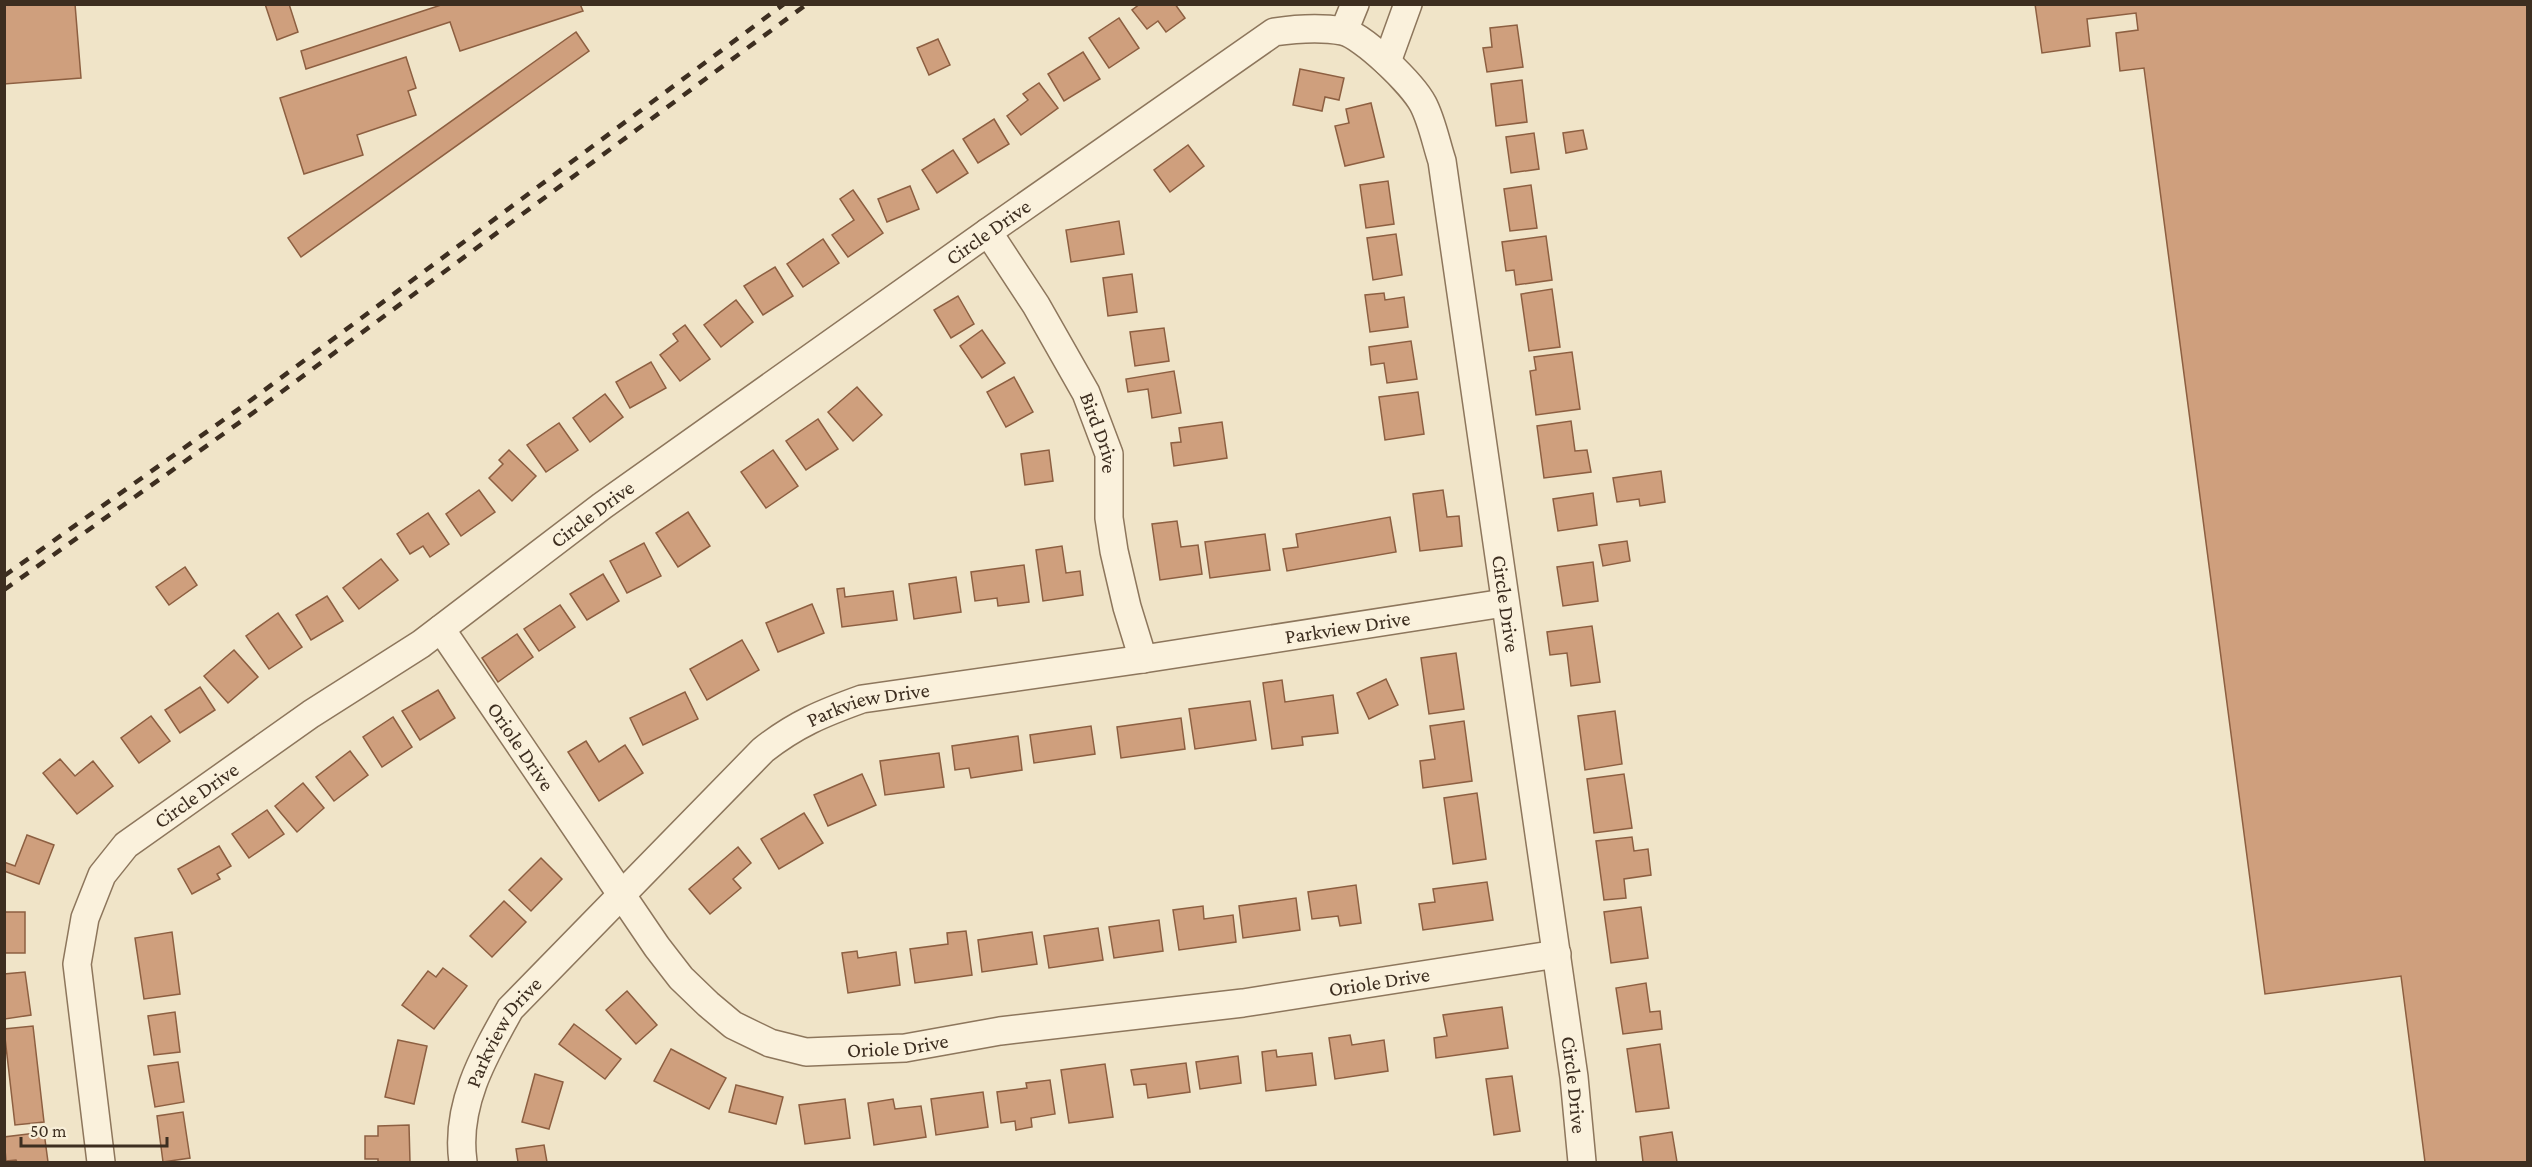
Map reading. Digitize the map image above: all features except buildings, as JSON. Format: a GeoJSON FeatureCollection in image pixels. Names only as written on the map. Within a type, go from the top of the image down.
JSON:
{"type":"FeatureCollection","features":[{"type":"Feature","properties":{"kind":"street"},"geometry":{"type":"LineString","coordinates":[[1344,31],[1354,4]]}},
{"type":"Feature","properties":{"kind":"street"},"geometry":{"type":"LineString","coordinates":[[1387,62],[1408,4]]}},
{"type":"Feature","properties":{"kind":"street","name":"Circle Drive"},"geometry":{"type":"LineString","coordinates":[[101,1162],[77,964],[85,918],[102,875],[126,844],[311,714],[441,629],[602,506],[1274,32],[1294,30],[1344,31],[1359,39],[1402,75],[1423,104],[1442,161],[1504,603],[1531,769],[1557,954],[1574,1077],[1582,1162]]}},
{"type":"Feature","properties":{"kind":"street","name":"Bird Drive"},"geometry":{"type":"LineString","coordinates":[[988,232],[1036,305],[1086,393],[1108,454],[1109,518],[1114,551],[1127,607],[1143,659]]}},
{"type":"Feature","properties":{"kind":"street","name":"Parkview Drive"},"geometry":{"type":"LineString","coordinates":[[463,1162],[462,1131],[468,1097],[483,1058],[510,1009],[763,750],[789,730],[818,715],[862,699],[1143,659],[1504,603]]}},
{"type":"Feature","properties":{"kind":"street","name":"Oriole Drive"},"geometry":{"type":"LineString","coordinates":[[441,629],[657,947],[681,978],[733,1024],[770,1043],[806,1052],[905,1048],[1000,1031],[1243,1003],[1557,954]]}},
{"type":"Feature","properties":{"kind":"railway"},"geometry":{"type":"LineString","coordinates":[[4,576],[243,406],[784,4]]}},
{"type":"Feature","properties":{"kind":"railway"},"geometry":{"type":"LineString","coordinates":[[4,590],[257,410],[807,4]]}}]}
